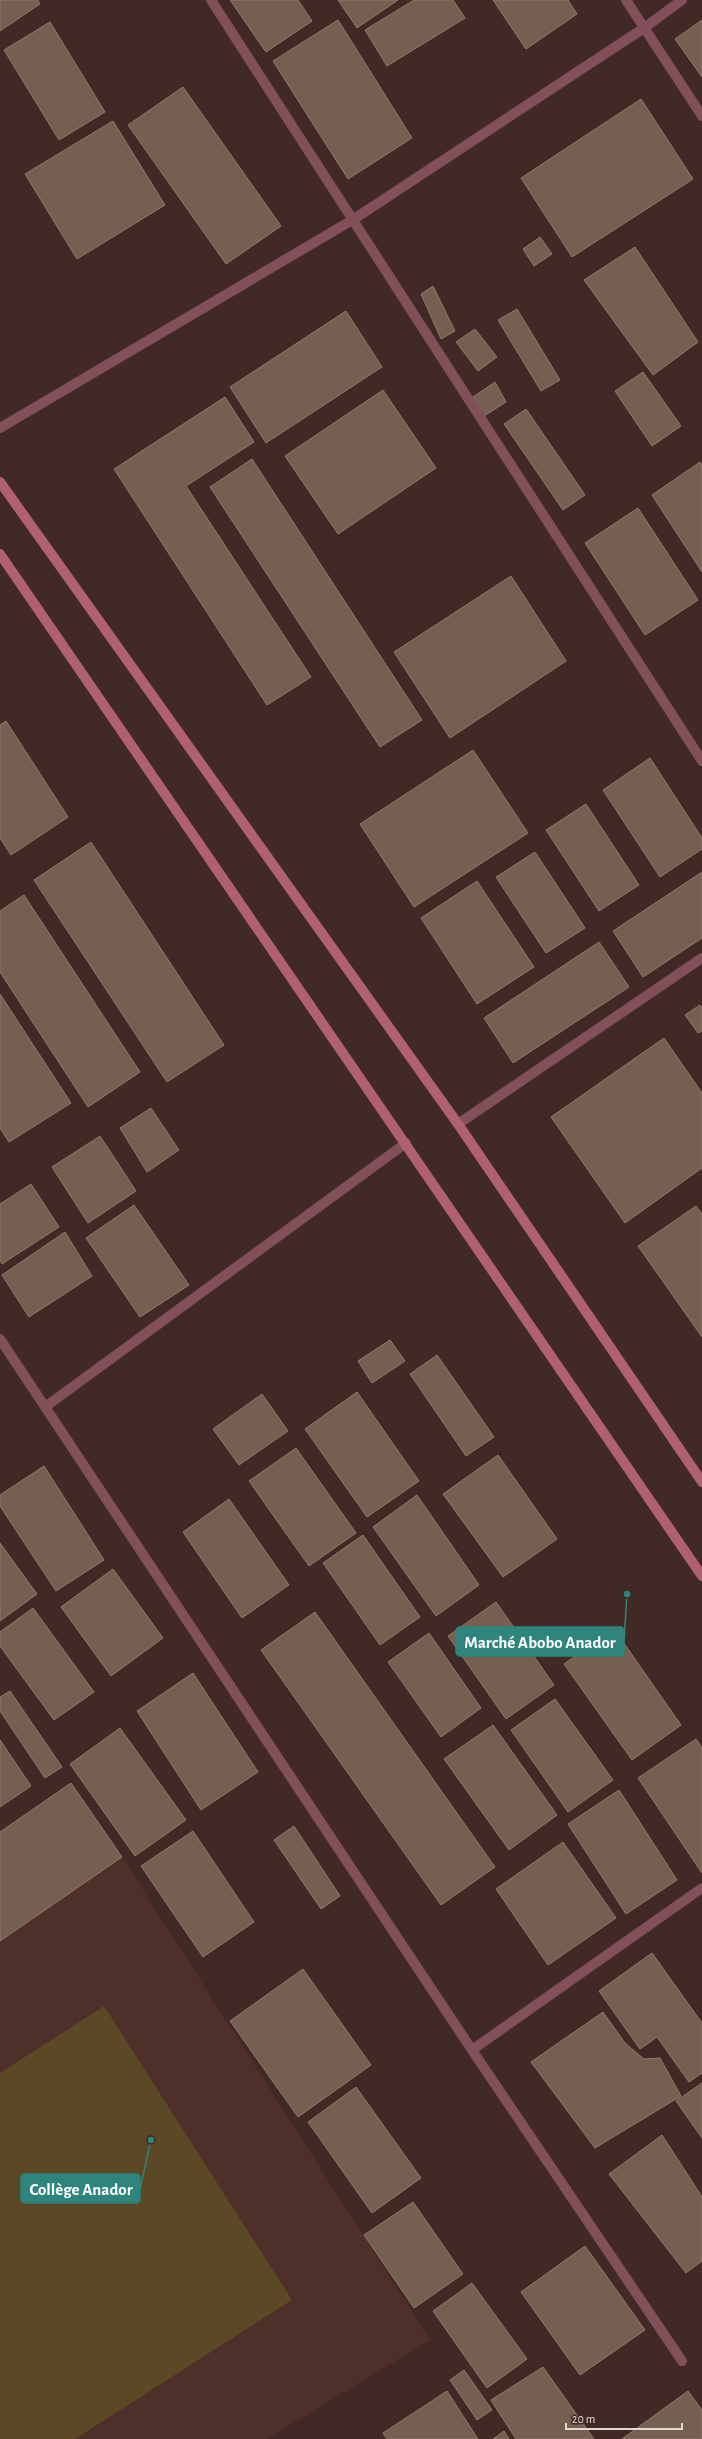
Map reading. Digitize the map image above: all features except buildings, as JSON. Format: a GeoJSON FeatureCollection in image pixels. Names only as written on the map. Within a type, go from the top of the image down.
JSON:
{"type":"FeatureCollection","features":[{"type":"Feature","properties":{"kind":"main road"},"geometry":{"type":"LineString","coordinates":[[0,482],[458,1124],[702,1482]]}},
{"type":"Feature","properties":{"kind":"main road"},"geometry":{"type":"LineString","coordinates":[[0,554],[702,1576]]}},
{"type":"Feature","properties":{"kind":"street"},"geometry":{"type":"LineString","coordinates":[[211,0],[354,219],[702,761]]}},
{"type":"Feature","properties":{"kind":"street"},"geometry":{"type":"LineString","coordinates":[[626,0],[702,116]]}},
{"type":"Feature","properties":{"kind":"street"},"geometry":{"type":"LineString","coordinates":[[0,428],[354,219],[644,28],[682,0]]}},
{"type":"Feature","properties":{"kind":"street"},"geometry":{"type":"LineString","coordinates":[[458,1124],[702,958]]}},
{"type":"Feature","properties":{"kind":"street"},"geometry":{"type":"LineString","coordinates":[[45,1408],[406,1143]]}},
{"type":"Feature","properties":{"kind":"street"},"geometry":{"type":"LineString","coordinates":[[0,1338],[472,2050],[682,2361]]}},
{"type":"Feature","properties":{"kind":"street"},"geometry":{"type":"LineString","coordinates":[[472,2050],[702,1888]]}},
{"type":"Feature","properties":{"kind":"shaded area"},"geometry":{"type":"Polygon","coordinates":[[[122,1857],[430,2340],[267,2439],[0,2439],[0,1941],[122,1857]]]}},
{"type":"Feature","properties":{"kind":"shaded area"},"geometry":{"type":"Polygon","coordinates":[[[104,2006],[292,2300],[75,2439],[0,2439],[0,2073],[104,2006]]]}},
{"type":"Feature","properties":{"kind":"place","name":"Marché Abobo Anador"},"geometry":{"type":"Point","coordinates":[627,1594]}},
{"type":"Feature","properties":{"kind":"place","name":"Collège Anador"},"geometry":{"type":"Point","coordinates":[151,2140]}}]}
